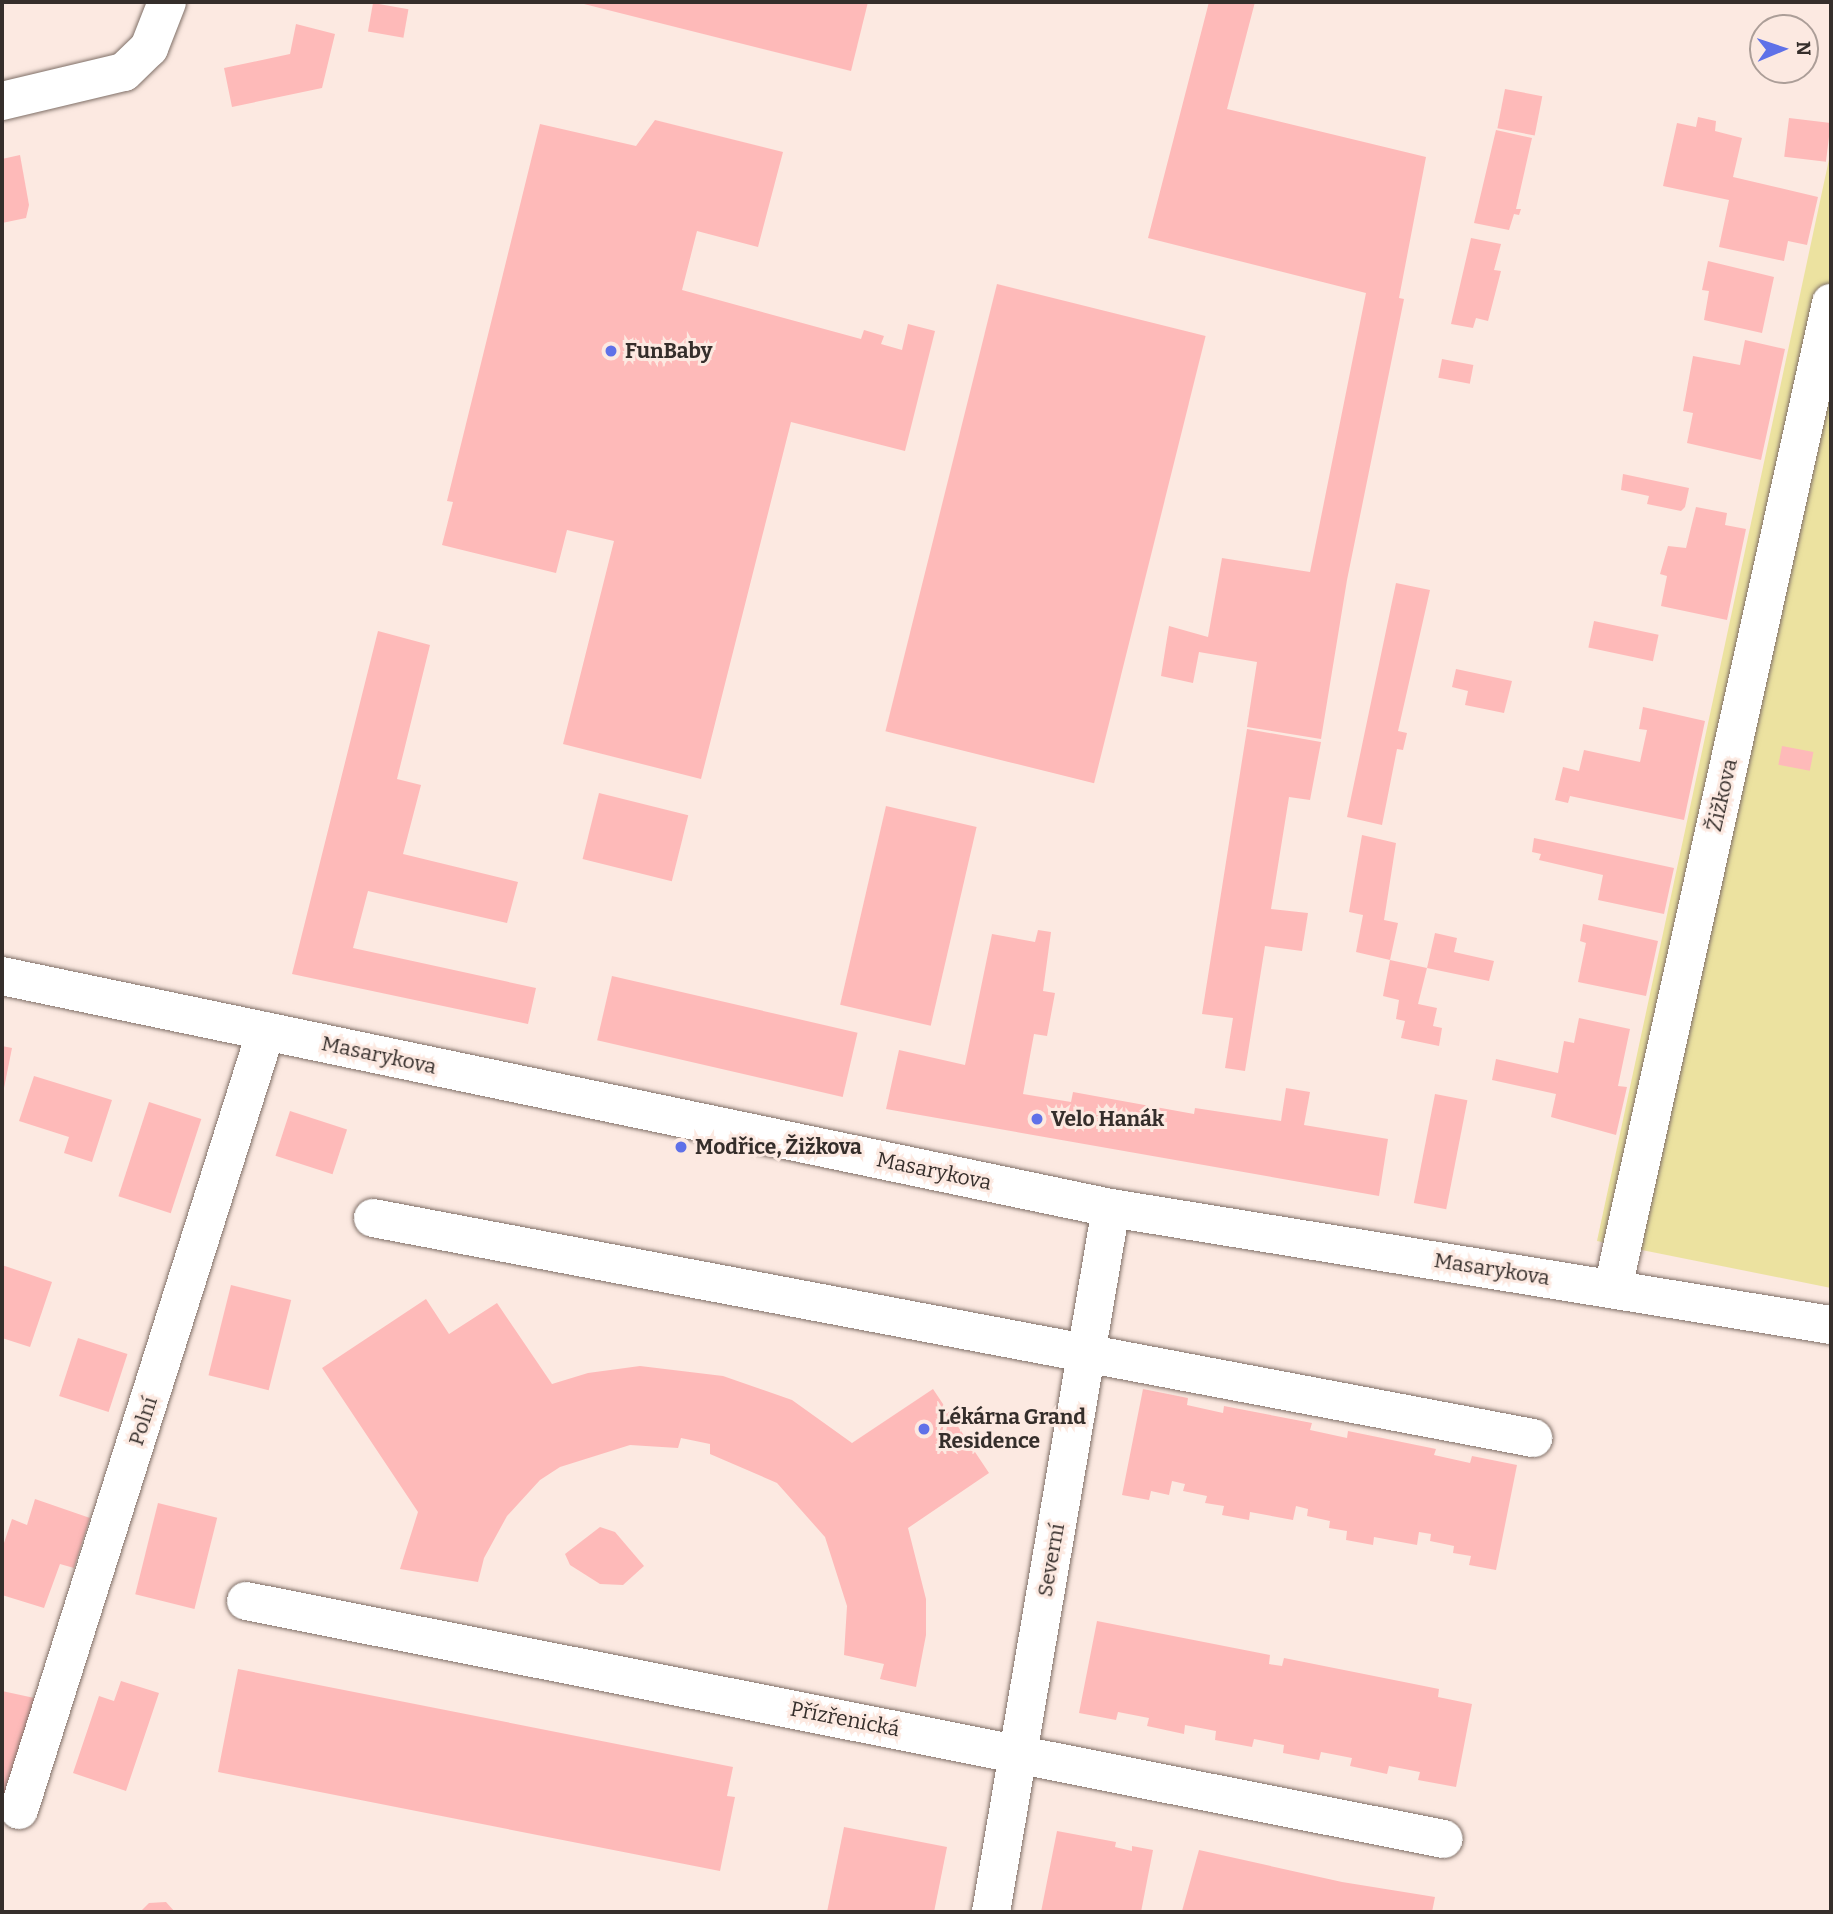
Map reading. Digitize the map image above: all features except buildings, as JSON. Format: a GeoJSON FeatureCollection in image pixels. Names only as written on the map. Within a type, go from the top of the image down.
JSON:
{"type":"FeatureCollection","features":[{"type":"Feature","properties":{"kind":"street"},"geometry":{"type":"LineString","coordinates":[[2,101],[124,72],[149,47],[167,2]]}},
{"type":"Feature","properties":{"kind":"street","name":"Žižkova"},"geometry":{"type":"LineString","coordinates":[[1613,1288],[1831,303]]}},
{"type":"Feature","properties":{"kind":"street","name":"Masarykova"},"geometry":{"type":"LineString","coordinates":[[2,976],[1111,1208],[1831,1325]]}},
{"type":"Feature","properties":{"kind":"street","name":"Polní"},"geometry":{"type":"LineString","coordinates":[[19,1810],[266,1031]]}},
{"type":"Feature","properties":{"kind":"street","name":"Severní"},"geometry":{"type":"LineString","coordinates":[[991,1912],[1111,1208]]}},
{"type":"Feature","properties":{"kind":"street"},"geometry":{"type":"LineString","coordinates":[[373,1218],[1533,1438]]}},
{"type":"Feature","properties":{"kind":"street","name":"Přízřenická"},"geometry":{"type":"LineString","coordinates":[[246,1601],[1018,1752],[1444,1839]]}},
{"type":"Feature","properties":{"kind":"shaded area"},"geometry":{"type":"Polygon","coordinates":[[[1831,150],[1831,1288],[1597,1241],[1831,150]]]}},
{"type":"Feature","properties":{"kind":"place","name":"FunBaby"},"geometry":{"type":"Point","coordinates":[611,351]}},
{"type":"Feature","properties":{"kind":"place","name":"Velo Hanák"},"geometry":{"type":"Point","coordinates":[1037,1119]}},
{"type":"Feature","properties":{"kind":"place","name":"Modřice, Žižkova"},"geometry":{"type":"Point","coordinates":[681,1147]}},
{"type":"Feature","properties":{"kind":"place","name":"Lékárna Grand Residence"},"geometry":{"type":"Point","coordinates":[924,1429]}}]}
